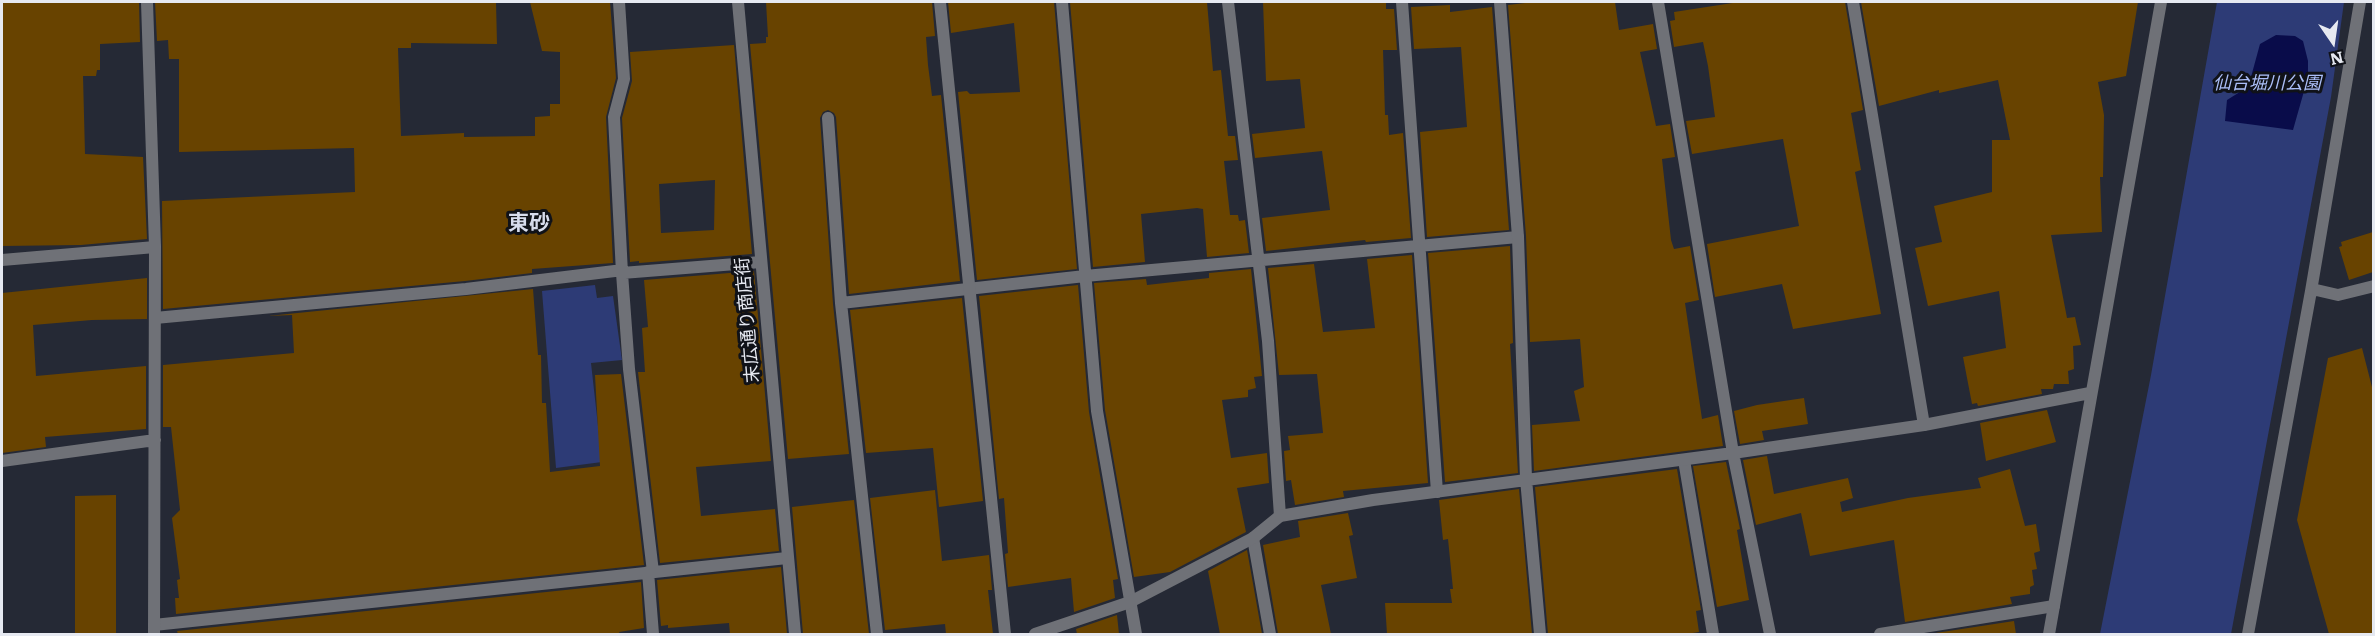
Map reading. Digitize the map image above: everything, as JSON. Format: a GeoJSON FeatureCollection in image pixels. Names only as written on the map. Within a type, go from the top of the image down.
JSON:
{"type":"FeatureCollection","features":[{"type":"Feature","properties":{"kind":"street"},"geometry":{"type":"LineString","coordinates":[[147,2],[155,247],[154,630],[787,558]]}},
{"type":"Feature","properties":{"kind":"street"},"geometry":{"type":"LineString","coordinates":[[619,2],[624,79],[614,117],[629,369],[650,572],[653,634]]}},
{"type":"Feature","properties":{"kind":"street","name":"末広通り商店街"},"geometry":{"type":"LineString","coordinates":[[738,2],[795,634]]}},
{"type":"Feature","properties":{"kind":"street"},"geometry":{"type":"LineString","coordinates":[[940,2],[1005,634]]}},
{"type":"Feature","properties":{"kind":"street"},"geometry":{"type":"LineString","coordinates":[[1062,2],[1097,411],[1136,634]]}},
{"type":"Feature","properties":{"kind":"street"},"geometry":{"type":"LineString","coordinates":[[1228,2],[1268,341],[1280,516]]}},
{"type":"Feature","properties":{"kind":"street"},"geometry":{"type":"LineString","coordinates":[[1402,2],[1437,492]]}},
{"type":"Feature","properties":{"kind":"street"},"geometry":{"type":"LineString","coordinates":[[1500,2],[1518,237],[1527,479],[1540,634]]}},
{"type":"Feature","properties":{"kind":"street"},"geometry":{"type":"LineString","coordinates":[[1658,2],[1733,453],[1770,634]]}},
{"type":"Feature","properties":{"kind":"street"},"geometry":{"type":"LineString","coordinates":[[1853,2],[1924,424]]}},
{"type":"Feature","properties":{"kind":"street"},"geometry":{"type":"LineString","coordinates":[[2049,634],[2161,2]]}},
{"type":"Feature","properties":{"kind":"street"},"geometry":{"type":"LineString","coordinates":[[2248,634],[2312,289],[2360,2]]}},
{"type":"Feature","properties":{"kind":"street"},"geometry":{"type":"LineString","coordinates":[[828,118],[841,303],[877,634]]}},
{"type":"Feature","properties":{"kind":"street"},"geometry":{"type":"LineString","coordinates":[[841,303],[1085,276],[1518,237]]}},
{"type":"Feature","properties":{"kind":"street"},"geometry":{"type":"LineString","coordinates":[[2,260],[155,247]]}},
{"type":"Feature","properties":{"kind":"street"},"geometry":{"type":"LineString","coordinates":[[155,318],[623,272],[761,262]]}},
{"type":"Feature","properties":{"kind":"street"},"geometry":{"type":"LineString","coordinates":[[2312,289],[2338,295],[2373,286]]}},
{"type":"Feature","properties":{"kind":"street"},"geometry":{"type":"LineString","coordinates":[[1035,634],[1130,602],[1253,538],[1280,516],[1924,424],[2090,393]]}},
{"type":"Feature","properties":{"kind":"street"},"geometry":{"type":"LineString","coordinates":[[2,461],[155,440]]}},
{"type":"Feature","properties":{"kind":"street"},"geometry":{"type":"LineString","coordinates":[[1684,460],[1713,634]]}},
{"type":"Feature","properties":{"kind":"street"},"geometry":{"type":"LineString","coordinates":[[1253,538],[1270,634]]}},
{"type":"Feature","properties":{"kind":"street"},"geometry":{"type":"LineString","coordinates":[[1880,634],[2054,606]]}},
{"type":"Feature","properties":{"kind":"green space","name":"仙台堀川公園"},"geometry":{"type":"Polygon","coordinates":[[[2217,2],[2344,2],[2331,97],[2231,634],[2100,634],[2151,375],[2217,2]]]}},
{"type":"Feature","properties":{"kind":"green space"},"geometry":{"type":"Polygon","coordinates":[[[595,285],[597,298],[613,296],[622,360],[591,363],[602,462],[556,468],[542,291],[595,285]]]}},
{"type":"Feature","properties":{"kind":"shaded area"},"geometry":{"type":"Polygon","coordinates":[[[2276,35],[2295,36],[2303,41],[2308,61],[2308,77],[2293,130],[2225,121],[2227,100],[2243,90],[2251,77],[2260,44],[2276,35]]]}},
{"type":"Feature","properties":{"kind":"building"},"geometry":{"type":"Polygon","coordinates":[[[2,2],[139,2],[140,42],[100,44],[100,70],[97,70],[96,76],[83,76],[85,154],[143,157],[147,239],[81,245],[2,246],[2,2]]]}},
{"type":"Feature","properties":{"kind":"building"},"geometry":{"type":"Polygon","coordinates":[[[155,2],[496,2],[497,44],[411,43],[411,48],[398,48],[401,136],[464,133],[464,137],[535,136],[535,117],[550,116],[550,104],[560,104],[560,52],[542,51],[530,2],[610,2],[616,78],[606,117],[613,263],[532,269],[532,273],[465,281],[163,309],[162,201],[355,192],[354,148],[179,152],[179,59],[169,59],[168,40],[157,41],[155,2]]]}},
{"type":"Feature","properties":{"kind":"building"},"geometry":{"type":"Polygon","coordinates":[[[766,2],[932,2],[935,36],[926,37],[928,65],[932,96],[941,95],[960,281],[849,294],[836,117],[828,110],[823,112],[820,118],[833,304],[849,454],[788,459],[750,44],[766,43],[766,37],[768,37],[766,2]]]}},
{"type":"Feature","properties":{"kind":"building"},"geometry":{"type":"Polygon","coordinates":[[[948,2],[1054,2],[1077,269],[977,280],[958,92],[967,91],[970,94],[1020,92],[1014,23],[951,33],[948,2]]]}},
{"type":"Feature","properties":{"kind":"building"},"geometry":{"type":"Polygon","coordinates":[[[1070,2],[1207,2],[1213,71],[1221,70],[1228,136],[1235,136],[1238,160],[1224,161],[1230,215],[1238,215],[1239,221],[1245,220],[1249,253],[1207,257],[1203,209],[1197,208],[1141,214],[1145,262],[1093,267],[1070,2]]]}},
{"type":"Feature","properties":{"kind":"building"},"geometry":{"type":"Polygon","coordinates":[[[1263,2],[1386,2],[1386,9],[1394,9],[1397,50],[1383,50],[1385,115],[1388,115],[1389,135],[1403,133],[1411,238],[1366,242],[1365,240],[1266,251],[1262,218],[1330,210],[1322,151],[1255,158],[1252,134],[1305,128],[1300,79],[1266,81],[1263,2]]]}},
{"type":"Feature","properties":{"kind":"building"},"geometry":{"type":"Polygon","coordinates":[[[1534,2],[1615,2],[1619,30],[1653,24],[1657,49],[1640,52],[1656,126],[1670,124],[1675,157],[1662,159],[1671,240],[1674,249],[1690,246],[1699,300],[1685,303],[1702,419],[1718,415],[1723,446],[1534,471],[1532,425],[1580,421],[1574,391],[1584,387],[1580,339],[1530,342],[1526,236],[1508,5],[1534,2]]]}},
{"type":"Feature","properties":{"kind":"building"},"geometry":{"type":"Polygon","coordinates":[[[1739,2],[1845,2],[1863,110],[1851,113],[1861,170],[1855,172],[1881,314],[1793,329],[1782,284],[1715,297],[1707,244],[1799,226],[1783,139],[1692,154],[1686,121],[1715,117],[1708,66],[1703,42],[1674,47],[1670,21],[1675,20],[1674,12],[1739,2]]]}},
{"type":"Feature","properties":{"kind":"building"},"geometry":{"type":"Polygon","coordinates":[[[1861,2],[2138,2],[2126,76],[2098,82],[2104,115],[2103,177],[2100,177],[2102,232],[2051,235],[2067,318],[2075,317],[2081,345],[2073,346],[2074,369],[2068,371],[2069,384],[2054,384],[2053,389],[2041,389],[2042,394],[1978,406],[1977,403],[1972,404],[1963,357],[2006,348],[1999,291],[1928,306],[1915,248],[1942,242],[1934,206],[1992,192],[1992,140],[2010,140],[1998,80],[1939,93],[1939,90],[1879,106],[1861,2]]]}},
{"type":"Feature","properties":{"kind":"building"},"geometry":{"type":"Polygon","coordinates":[[[1450,5],[1450,12],[1492,7],[1509,230],[1427,237],[1420,132],[1467,127],[1461,47],[1414,49],[1411,7],[1450,5]]]}},
{"type":"Feature","properties":{"kind":"building"},"geometry":{"type":"Polygon","coordinates":[[[734,45],[752,254],[630,262],[622,118],[632,81],[630,52],[734,45]],[[715,180],[659,184],[661,233],[714,230],[715,180]]]}},
{"type":"Feature","properties":{"kind":"building"},"geometry":{"type":"Polygon","coordinates":[[[2373,232],[2373,272],[2349,280],[2339,247],[2342,246],[2341,242],[2373,232]]]}},
{"type":"Feature","properties":{"kind":"building"},"geometry":{"type":"Polygon","coordinates":[[[1510,246],[1513,343],[1510,344],[1518,473],[1445,482],[1428,253],[1510,246]]]}},
{"type":"Feature","properties":{"kind":"building"},"geometry":{"type":"Polygon","coordinates":[[[1412,255],[1428,483],[1343,491],[1344,497],[1295,505],[1291,480],[1286,481],[1284,451],[1290,450],[1288,436],[1323,433],[1317,374],[1279,375],[1268,268],[1314,264],[1323,332],[1375,328],[1367,259],[1412,255]]]}},
{"type":"Feature","properties":{"kind":"building"},"geometry":{"type":"Polygon","coordinates":[[[1251,269],[1262,376],[1254,377],[1256,388],[1248,390],[1248,397],[1222,400],[1231,458],[1267,453],[1269,483],[1237,488],[1246,532],[1170,572],[1134,577],[1105,410],[1094,283],[1146,279],[1147,285],[1209,278],[1209,273],[1251,269]]]}},
{"type":"Feature","properties":{"kind":"building"},"geometry":{"type":"Polygon","coordinates":[[[754,271],[771,461],[696,467],[701,516],[775,509],[779,551],[660,563],[638,372],[645,372],[642,328],[648,327],[644,280],[754,271]]]}},
{"type":"Feature","properties":{"kind":"building"},"geometry":{"type":"Polygon","coordinates":[[[147,278],[147,319],[92,320],[33,325],[36,376],[146,366],[146,429],[45,437],[46,447],[2,453],[2,293],[147,278]]]}},
{"type":"Feature","properties":{"kind":"building"},"geometry":{"type":"Polygon","coordinates":[[[1078,285],[1089,412],[1118,579],[1113,580],[1115,598],[1074,612],[1071,578],[1008,587],[1004,498],[999,499],[979,296],[1078,285]]]}},
{"type":"Feature","properties":{"kind":"building"},"geometry":{"type":"Polygon","coordinates":[[[533,289],[538,355],[541,355],[542,403],[546,403],[550,472],[600,466],[595,375],[621,374],[644,565],[176,614],[175,598],[179,598],[177,580],[180,579],[172,518],[180,510],[171,427],[163,427],[163,365],[294,353],[292,315],[268,316],[533,289]]]}},
{"type":"Feature","properties":{"kind":"building"},"geometry":{"type":"Polygon","coordinates":[[[962,298],[983,501],[939,507],[933,448],[866,453],[850,310],[962,298]]]}},
{"type":"Feature","properties":{"kind":"building"},"geometry":{"type":"Polygon","coordinates":[[[2362,348],[2373,391],[2373,634],[2329,634],[2297,520],[2328,358],[2362,348]]]}},
{"type":"Feature","properties":{"kind":"building"},"geometry":{"type":"Polygon","coordinates":[[[1804,398],[1808,424],[1762,431],[1764,440],[1740,444],[1734,411],[1804,398]]]}},
{"type":"Feature","properties":{"kind":"building"},"geometry":{"type":"Polygon","coordinates":[[[2047,410],[2056,442],[1986,461],[1980,423],[2047,410]]]}},
{"type":"Feature","properties":{"kind":"building"},"geometry":{"type":"Polygon","coordinates":[[[1767,456],[1774,494],[1848,478],[1853,498],[1840,502],[1842,512],[1908,498],[1981,488],[1978,478],[2010,469],[2025,526],[2036,524],[2040,551],[2034,553],[2037,569],[2032,570],[2034,585],[2030,587],[2030,594],[2010,597],[2012,604],[1905,622],[1894,540],[1810,556],[1801,513],[1756,525],[1743,460],[1767,456]]]}},
{"type":"Feature","properties":{"kind":"building"},"geometry":{"type":"Polygon","coordinates":[[[1726,462],[1740,529],[1737,530],[1749,600],[1717,607],[1693,466],[1726,462]]]}},
{"type":"Feature","properties":{"kind":"building"},"geometry":{"type":"Polygon","coordinates":[[[1677,469],[1701,610],[1696,611],[1699,632],[1686,634],[1548,634],[1535,487],[1677,469]]]}},
{"type":"Feature","properties":{"kind":"building"},"geometry":{"type":"Polygon","coordinates":[[[1519,489],[1532,634],[1387,634],[1385,603],[1452,603],[1450,589],[1453,589],[1448,539],[1443,540],[1439,500],[1519,489]]]}},
{"type":"Feature","properties":{"kind":"building"},"geometry":{"type":"Polygon","coordinates":[[[935,490],[942,561],[989,555],[992,590],[988,590],[993,634],[946,634],[945,624],[885,630],[870,498],[935,490]]]}},
{"type":"Feature","properties":{"kind":"building"},"geometry":{"type":"Polygon","coordinates":[[[116,495],[116,634],[75,634],[75,496],[116,495]]]}},
{"type":"Feature","properties":{"kind":"building"},"geometry":{"type":"Polygon","coordinates":[[[854,500],[869,634],[803,634],[792,507],[854,500]]]}},
{"type":"Feature","properties":{"kind":"building"},"geometry":{"type":"Polygon","coordinates":[[[1348,513],[1353,535],[1349,536],[1357,578],[1321,585],[1331,634],[1278,634],[1263,545],[1300,537],[1298,521],[1348,513]]]}},
{"type":"Feature","properties":{"kind":"building"},"geometry":{"type":"Polygon","coordinates":[[[1247,550],[1262,634],[1220,634],[1208,571],[1247,550]]]}},
{"type":"Feature","properties":{"kind":"building"},"geometry":{"type":"Polygon","coordinates":[[[781,567],[787,634],[730,634],[729,623],[668,628],[668,625],[661,626],[657,580],[781,567]]]}},
{"type":"Feature","properties":{"kind":"building"},"geometry":{"type":"Polygon","coordinates":[[[641,582],[644,628],[619,632],[620,634],[178,634],[177,631],[641,582]]]}},
{"type":"Feature","properties":{"kind":"building"},"geometry":{"type":"Polygon","coordinates":[[[1117,615],[1119,634],[1077,634],[1076,629],[1117,615]]]}},
{"type":"Feature","properties":{"kind":"building"},"geometry":{"type":"Polygon","coordinates":[[[2014,621],[2016,634],[1929,634],[2014,621]]]}},
{"type":"Feature","properties":{"kind":"district","name":"東砂"},"geometry":{"type":"Point","coordinates":[529,224]}}]}
